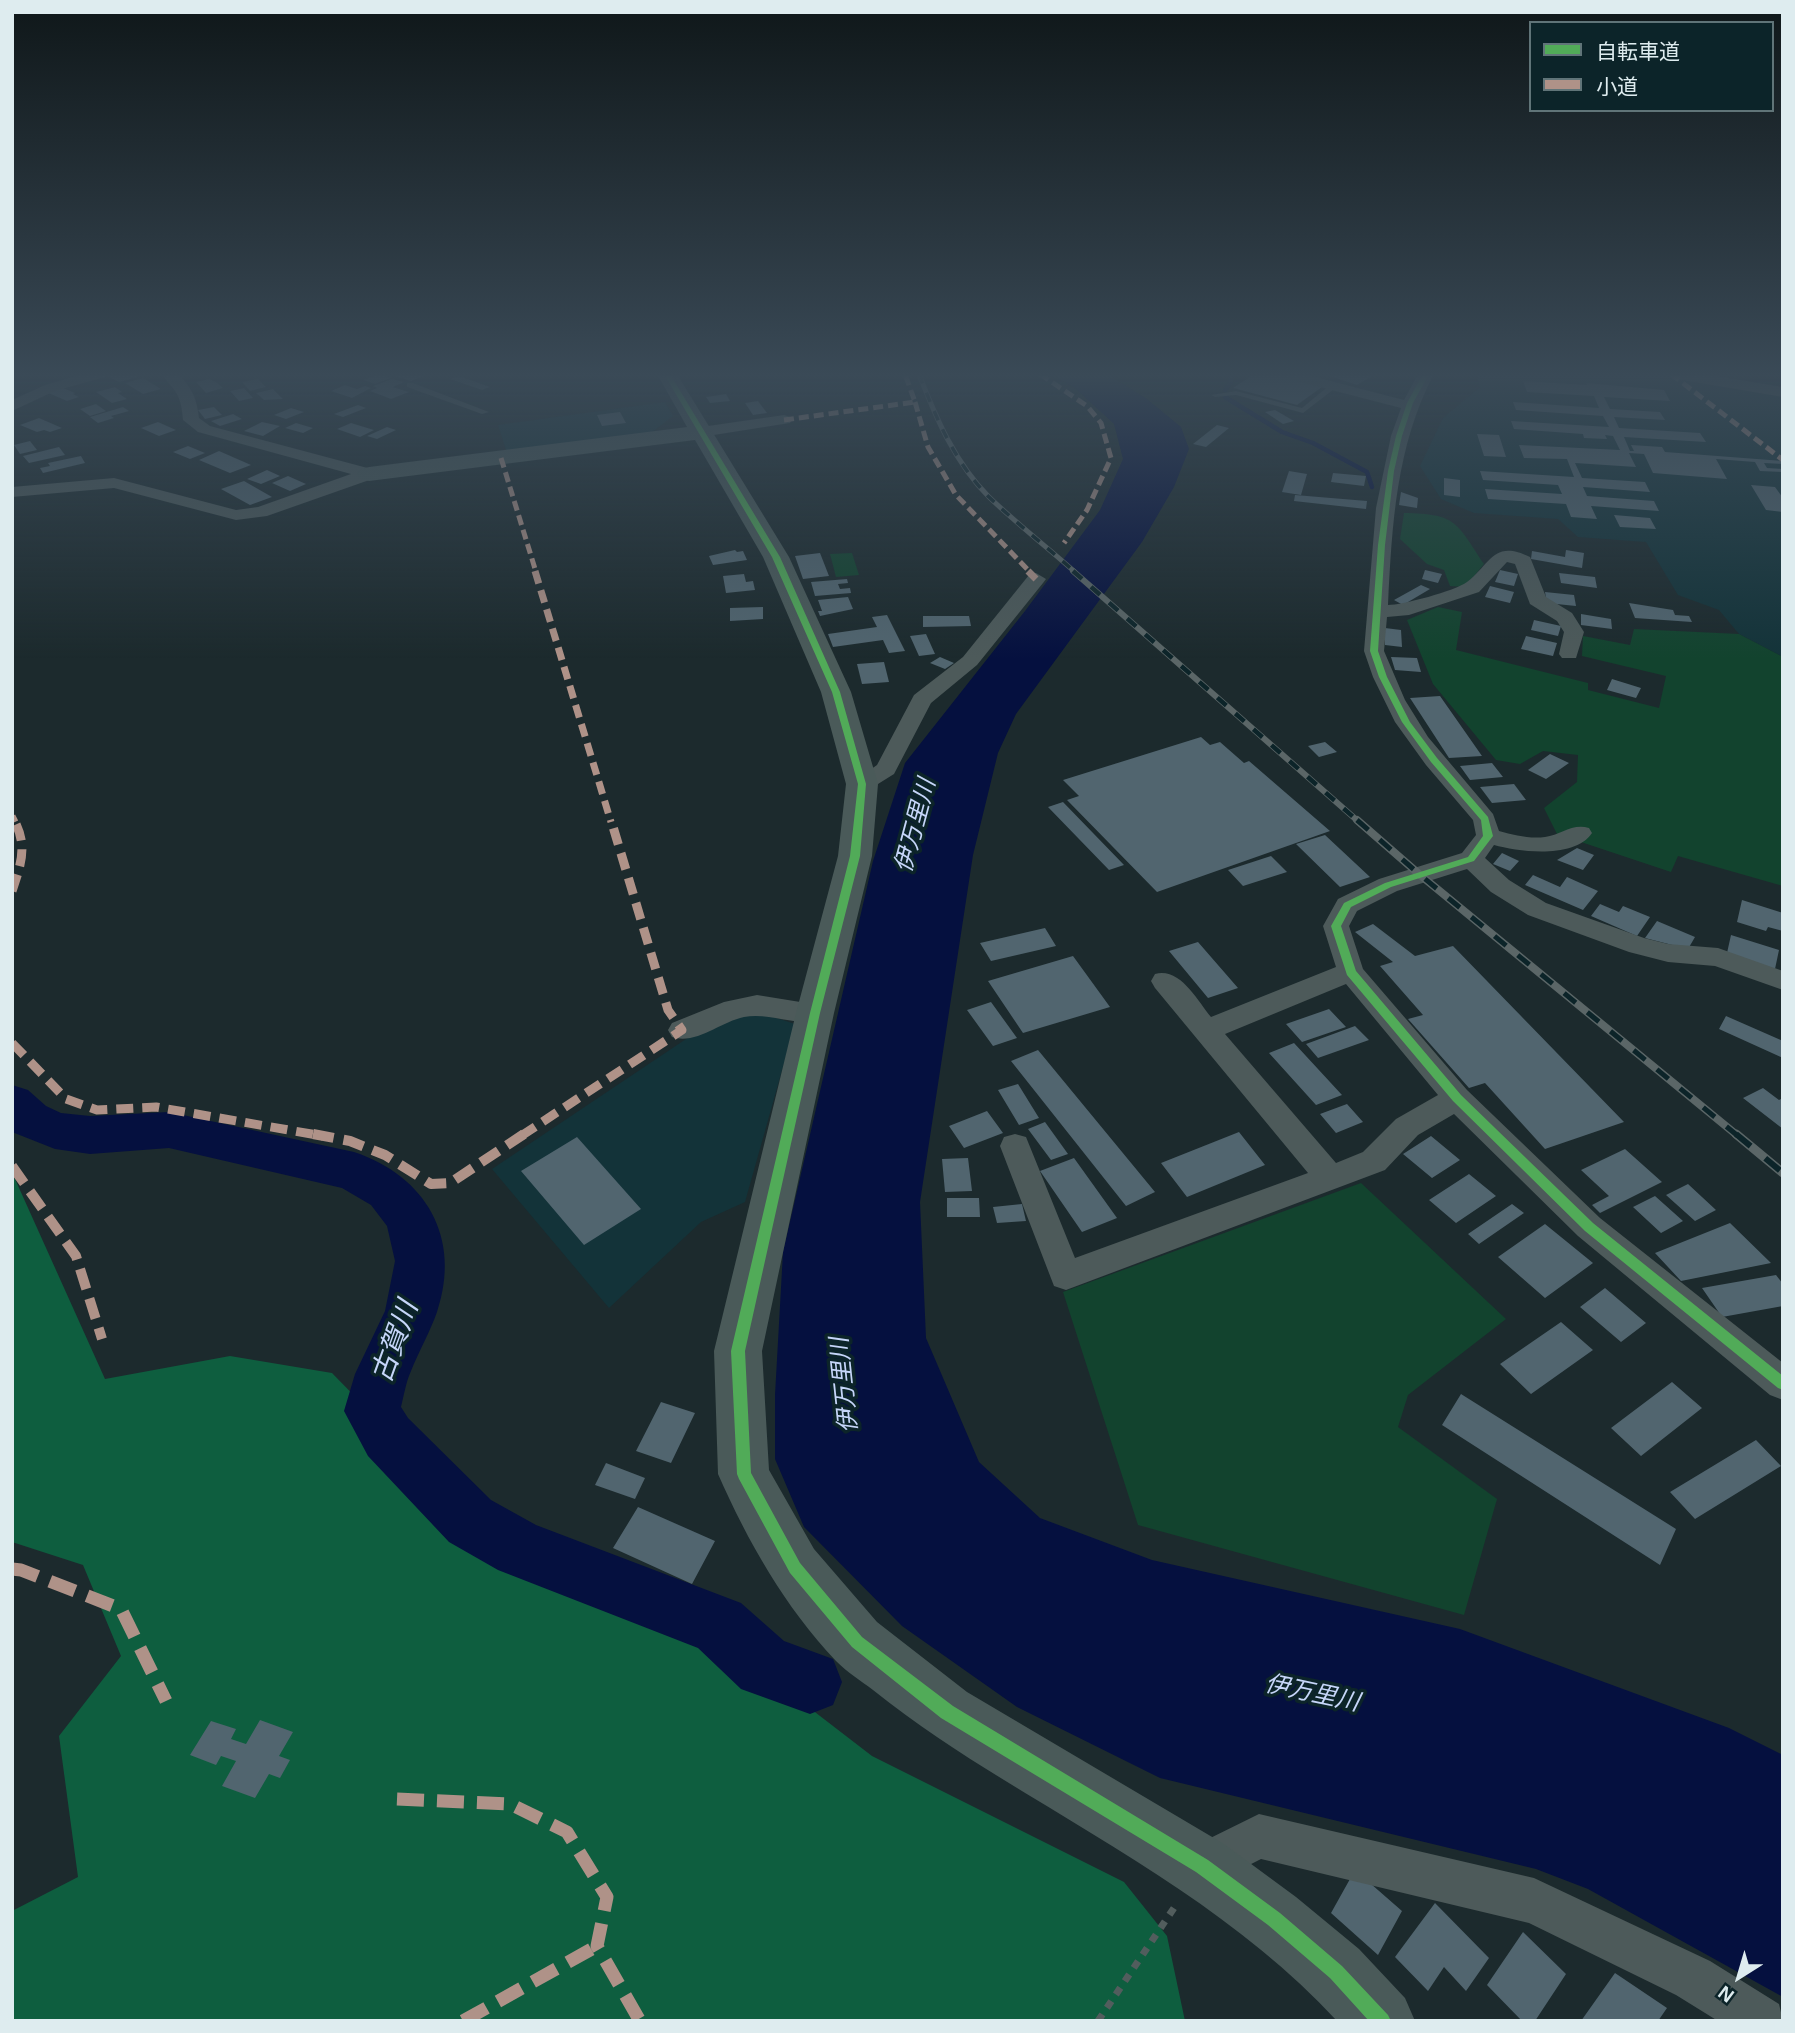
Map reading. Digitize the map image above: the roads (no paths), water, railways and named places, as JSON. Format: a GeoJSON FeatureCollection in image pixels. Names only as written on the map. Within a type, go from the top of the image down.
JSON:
{"type":"FeatureCollection","features":[{"type":"Feature","properties":{"kind":"street"},"geometry":{"type":"LineString","coordinates":[[350,469],[369,474]]}},
{"type":"Feature","properties":{"kind":"street"},"geometry":{"type":"LineString","coordinates":[[12,492],[114,483],[236,515],[261,512],[369,474],[410,469]]}},
{"type":"Feature","properties":{"kind":"street"},"geometry":{"type":"LineString","coordinates":[[723,469],[776,557],[836,692],[862,784],[855,856],[815,1013],[738,1351],[744,1474],[795,1569],[857,1642],[947,1712],[1202,1866],[1275,1919],[1336,1972],[1382,2021]]}},
{"type":"Feature","properties":{"kind":"street"},"geometry":{"type":"LineString","coordinates":[[1391,469],[1374,651],[1394,702],[1412,734],[1485,819],[1488,836],[1471,859],[1388,885],[1347,905],[1336,926],[1351,972],[1457,1098],[1589,1227],[1783,1384]]}},
{"type":"Feature","properties":{"kind":"street"},"geometry":{"type":"LineString","coordinates":[[1378,611],[1402,611],[1472,587],[1501,557],[1513,556],[1523,561],[1537,600],[1565,617],[1574,632],[1569,654]]}},
{"type":"Feature","properties":{"kind":"street"},"geometry":{"type":"LineString","coordinates":[[862,784],[886,769],[922,701],[970,661],[1036,579]]}},
{"type":"Feature","properties":{"kind":"street"},"geometry":{"type":"LineString","coordinates":[[1488,836],[1526,847],[1554,845],[1580,833]]}},
{"type":"Feature","properties":{"kind":"street"},"geometry":{"type":"LineString","coordinates":[[1471,859],[1500,886],[1537,909],[1638,946],[1668,953],[1718,957],[1783,981]]}},
{"type":"Feature","properties":{"kind":"street"},"geometry":{"type":"LineString","coordinates":[[1206,1030],[1351,972]]}},
{"type":"Feature","properties":{"kind":"street"},"geometry":{"type":"LineString","coordinates":[[1166,981],[1330,1178]]}},
{"type":"Feature","properties":{"kind":"street"},"geometry":{"type":"LineString","coordinates":[[682,1030],[734,1009],[757,1005],[815,1013]]}},
{"type":"Feature","properties":{"kind":"street"},"geometry":{"type":"LineString","coordinates":[[1014,1146],[1066,1276],[1374,1161],[1407,1127],[1457,1098]]}},
{"type":"Feature","properties":{"kind":"street"},"geometry":{"type":"LineString","coordinates":[[1202,1866],[1259,1836],[1534,1901],[1693,1978],[1762,2021]]}},
{"type":"Feature","properties":{"kind":"water","name":"伊万里川"},"geometry":{"type":"Polygon","coordinates":[[[1119,469],[1181,469],[1174,487],[1142,542],[1016,714],[998,753],[973,855],[920,1202],[926,1338],[979,1462],[1040,1518],[1152,1560],[1460,1629],[1729,1728],[1783,1755],[1783,1997],[1588,1889],[1536,1869],[1160,1778],[1017,1707],[902,1626],[804,1527],[775,1459],[775,1395],[783,1252],[873,861],[905,763],[1025,611],[1100,510],[1119,469]]]}},
{"type":"Feature","properties":{"kind":"waterway"},"geometry":{"type":"LineString","coordinates":[[1361,469],[1367,472],[1372,487]]}},
{"type":"Feature","properties":{"kind":"waterway","name":"古賀川"},"geometry":{"type":"LineString","coordinates":[[12,1103],[29,1119],[55,1131],[90,1135],[169,1130],[354,1171],[388,1191],[410,1219],[421,1261],[411,1311],[382,1374],[372,1411],[388,1437],[470,1521],[519,1549],[719,1625],[764,1666],[810,1682]]}},
{"type":"Feature","properties":{"kind":"railway"},"geometry":{"type":"LineString","coordinates":[[965,469],[999,507],[1075,572]]}},
{"type":"Feature","properties":{"kind":"railway"},"geometry":{"type":"LineString","coordinates":[[1073,571],[1359,822]]}},
{"type":"Feature","properties":{"kind":"railway"},"geometry":{"type":"LineString","coordinates":[[1357,820],[1738,1136]]}},
{"type":"Feature","properties":{"kind":"railway"},"geometry":{"type":"LineString","coordinates":[[1736,1134],[1783,1173]]}}]}
